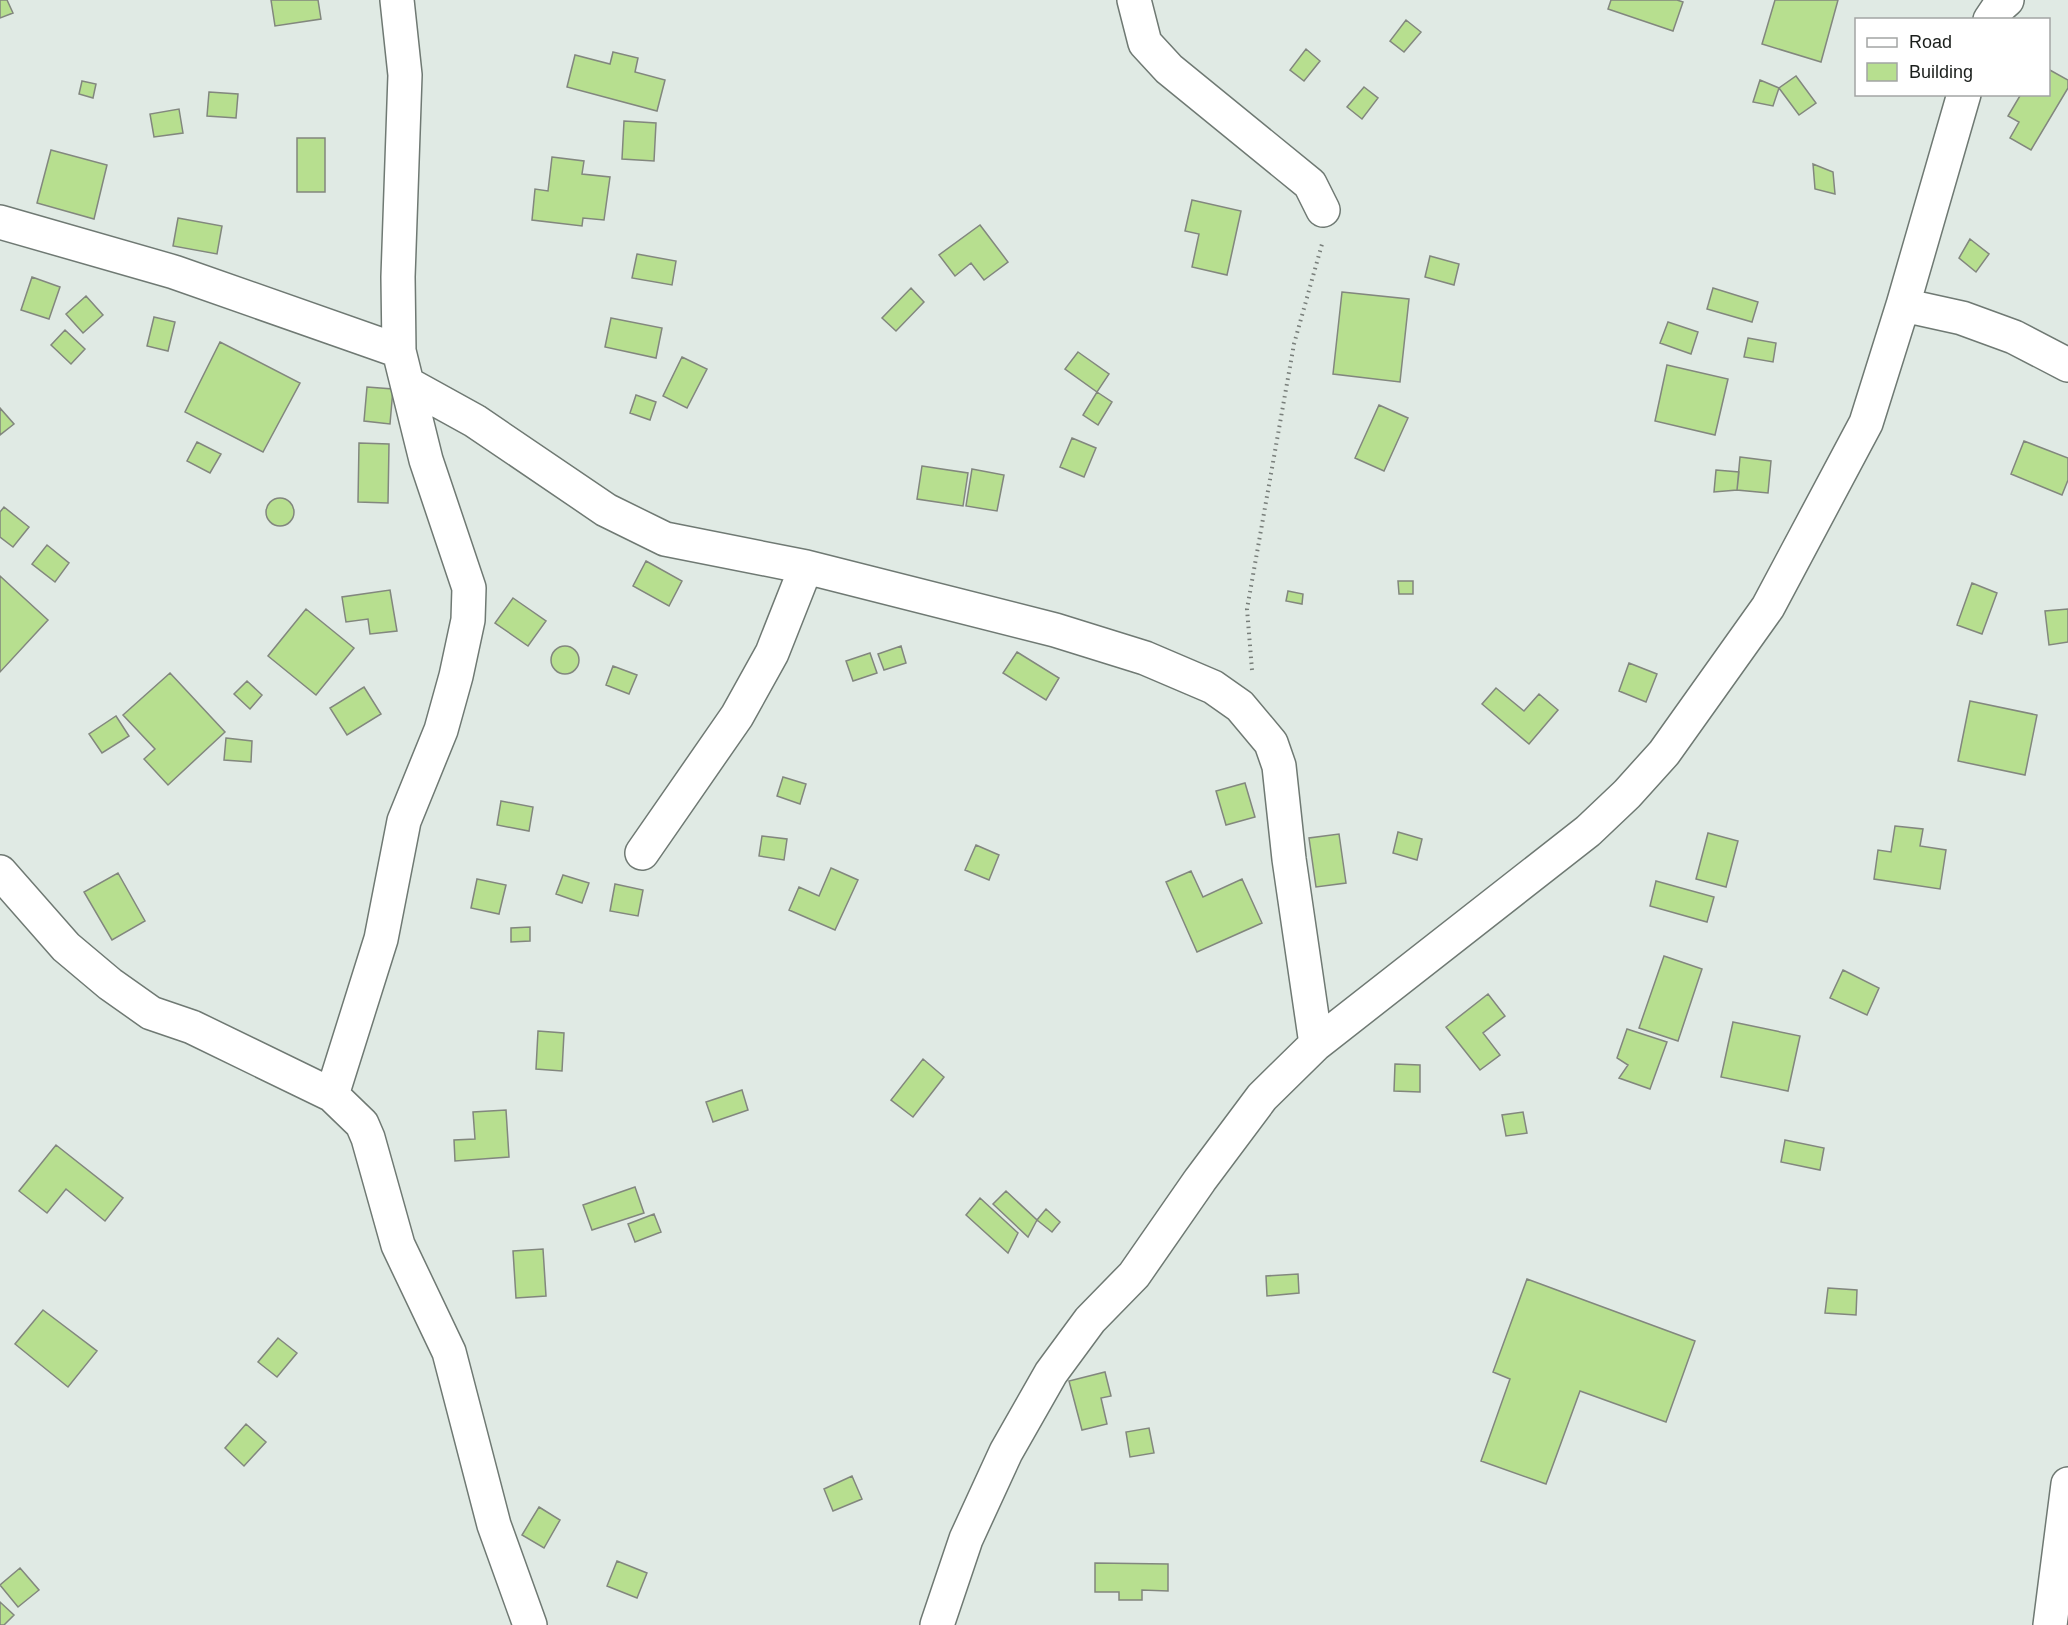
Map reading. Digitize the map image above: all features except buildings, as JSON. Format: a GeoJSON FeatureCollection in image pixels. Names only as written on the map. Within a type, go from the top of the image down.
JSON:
{"type":"FeatureCollection","features":[{"type":"Feature","properties":{"kind":"street"},"geometry":{"type":"LineString","coordinates":[[332,1095],[381,939],[404,821],[441,730],[468,620],[469,588],[426,460],[399,351],[398,277],[405,75],[397,0]]}},
{"type":"Feature","properties":{"kind":"street"},"geometry":{"type":"LineString","coordinates":[[1134,0],[1145,43],[1169,69],[1310,184],[1323,210]]}},
{"type":"Feature","properties":{"kind":"street"},"geometry":{"type":"LineString","coordinates":[[1992,18],[2007,0]]}},
{"type":"Feature","properties":{"kind":"street"},"geometry":{"type":"LineString","coordinates":[[937,1625],[966,1539],[1006,1452],[1051,1372],[1090,1320],[1134,1275],[1200,1180],[1262,1097],[1316,1044],[1588,831],[1627,794],[1664,753],[1768,608],[1866,423],[1963,96]]}},
{"type":"Feature","properties":{"kind":"street"},"geometry":{"type":"LineString","coordinates":[[0,222],[174,272],[399,351]]}},
{"type":"Feature","properties":{"kind":"street"},"geometry":{"type":"LineString","coordinates":[[1903,305],[1962,318],[2014,337],[2068,365]]}},
{"type":"Feature","properties":{"kind":"street"},"geometry":{"type":"LineString","coordinates":[[408,384],[475,421],[606,510],[665,539],[806,567],[1055,630],[1145,658],[1213,687],[1240,706],[1260,727],[1271,743],[1279,766],[1289,859],[1316,1044]]}},
{"type":"Feature","properties":{"kind":"street"},"geometry":{"type":"LineString","coordinates":[[642,853],[737,716],[772,653],[806,567]]}},
{"type":"Feature","properties":{"kind":"street"},"geometry":{"type":"LineString","coordinates":[[0,872],[66,947],[110,984],[151,1013],[192,1027],[332,1095],[362,1124],[369,1138],[398,1245],[449,1352],[494,1525],[530,1625]]}},
{"type":"Feature","properties":{"kind":"street"},"geometry":{"type":"LineString","coordinates":[[2050,1625],[2068,1484]]}},
{"type":"Feature","properties":{"kind":"path"},"geometry":{"type":"LineString","coordinates":[[1260,727],[1247,638],[1247,609],[1294,344],[1325,232],[1323,210]]}}]}
